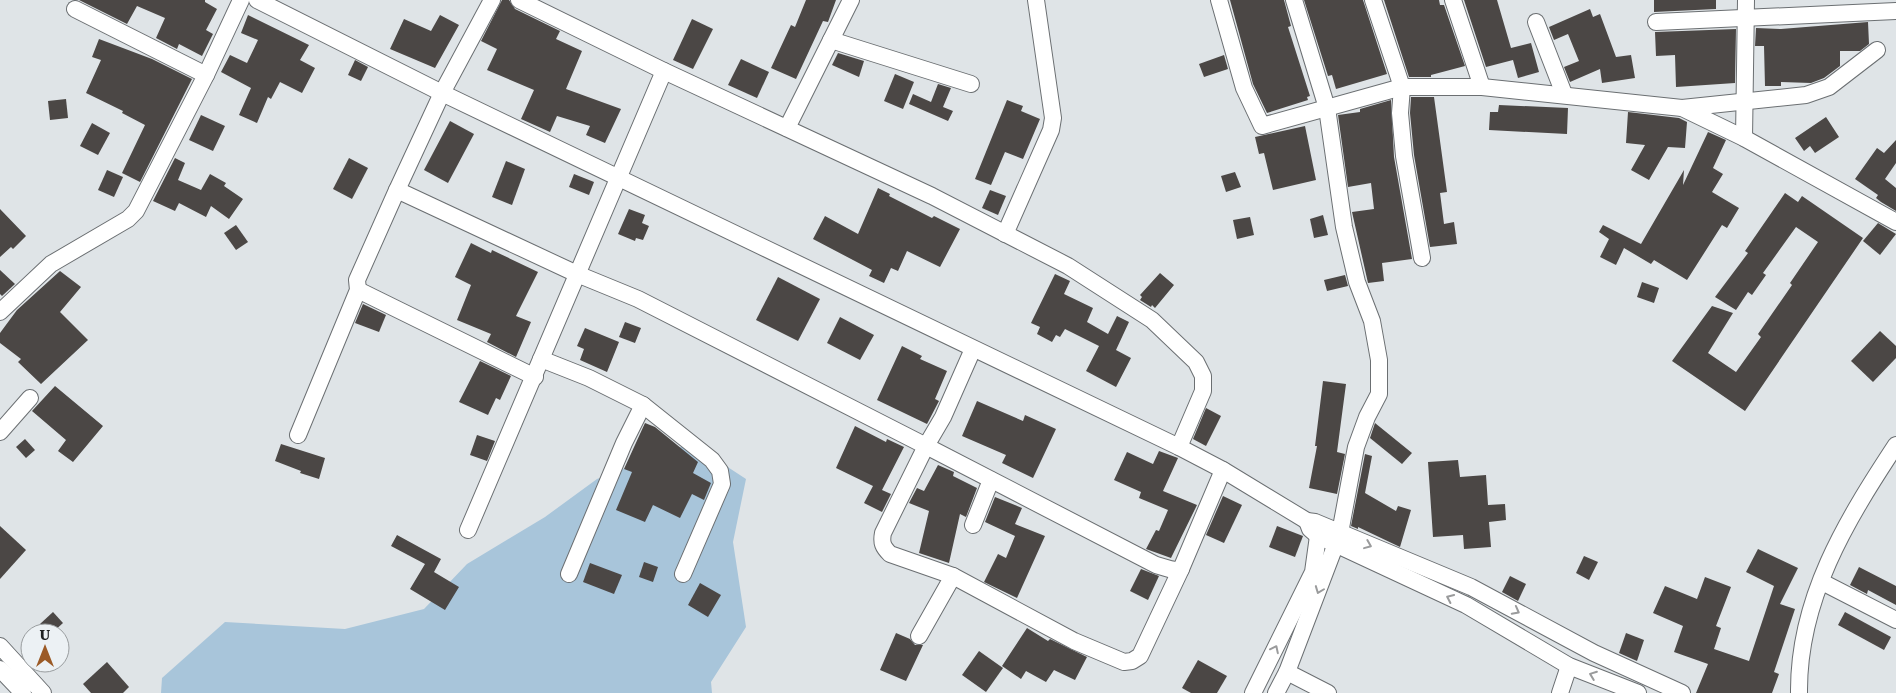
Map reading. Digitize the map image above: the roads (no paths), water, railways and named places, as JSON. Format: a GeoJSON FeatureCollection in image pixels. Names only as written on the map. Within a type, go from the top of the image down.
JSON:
{"type":"FeatureCollection","features":[{"type":"Feature","properties":{"kind":"street"},"geometry":{"type":"LineString","coordinates":[[0,312],[51,264],[128,219],[136,211],[206,75],[240,0]]}},
{"type":"Feature","properties":{"kind":"street"},"geometry":{"type":"LineString","coordinates":[[257,0],[442,93],[620,177],[1223,470],[1321,531],[1471,587],[1594,653],[1682,693]]}},
{"type":"Feature","properties":{"kind":"street"},"geometry":{"type":"LineString","coordinates":[[298,435],[358,290],[357,280],[397,190],[442,93],[492,0]]}},
{"type":"Feature","properties":{"kind":"street"},"geometry":{"type":"LineString","coordinates":[[519,0],[664,71],[932,196],[1068,266],[1152,320],[1196,362],[1203,376],[1203,392],[1178,448]]}},
{"type":"Feature","properties":{"kind":"street"},"geometry":{"type":"LineString","coordinates":[[787,128],[851,0]]}},
{"type":"Feature","properties":{"kind":"street"},"geometry":{"type":"LineString","coordinates":[[1005,234],[1051,130],[1053,118],[1036,0]]}},
{"type":"Feature","properties":{"kind":"street"},"geometry":{"type":"LineString","coordinates":[[1219,0],[1244,88],[1262,126],[1402,87],[1482,87],[1564,94],[1682,108],[1806,95],[1829,87],[1877,50]]}},
{"type":"Feature","properties":{"kind":"street"},"geometry":{"type":"LineString","coordinates":[[1276,693],[1287,672],[1337,538],[1356,447],[1367,417],[1379,394],[1379,360],[1372,321],[1357,282],[1344,227],[1327,108],[1294,0]]}},
{"type":"Feature","properties":{"kind":"street"},"geometry":{"type":"LineString","coordinates":[[1373,0],[1402,87],[1400,113],[1404,156],[1422,258]]}},
{"type":"Feature","properties":{"kind":"street"},"geometry":{"type":"LineString","coordinates":[[1453,0],[1482,87]]}},
{"type":"Feature","properties":{"kind":"street"},"geometry":{"type":"LineString","coordinates":[[1744,138],[1746,0]]}},
{"type":"Feature","properties":{"kind":"street"},"geometry":{"type":"LineString","coordinates":[[75,8],[206,75]]}},
{"type":"Feature","properties":{"kind":"street"},"geometry":{"type":"LineString","coordinates":[[1656,22],[1896,11]]}},
{"type":"Feature","properties":{"kind":"street"},"geometry":{"type":"LineString","coordinates":[[1536,22],[1564,94]]}},
{"type":"Feature","properties":{"kind":"street"},"geometry":{"type":"LineString","coordinates":[[831,40],[971,84]]}},
{"type":"Feature","properties":{"kind":"street"},"geometry":{"type":"LineString","coordinates":[[468,530],[535,377],[664,71]]}},
{"type":"Feature","properties":{"kind":"street"},"geometry":{"type":"LineString","coordinates":[[1682,108],[1744,138],[1896,222]]}},
{"type":"Feature","properties":{"kind":"street"},"geometry":{"type":"LineString","coordinates":[[397,190],[577,274],[638,299],[1156,565],[1173,570],[1181,569]]}},
{"type":"Feature","properties":{"kind":"street"},"geometry":{"type":"LineString","coordinates":[[358,290],[535,377]]}},
{"type":"Feature","properties":{"kind":"street"},"geometry":{"type":"LineString","coordinates":[[973,349],[943,417],[926,446],[883,533],[882,541],[884,548],[890,554],[953,576],[1074,640],[1124,662],[1132,661],[1140,656],[1181,569],[1223,470]]}},
{"type":"Feature","properties":{"kind":"street"},"geometry":{"type":"LineString","coordinates":[[541,359],[589,378],[643,405],[712,460],[722,477],[722,484],[683,574]]}},
{"type":"Feature","properties":{"kind":"street"},"geometry":{"type":"LineString","coordinates":[[0,432],[30,398]]}},
{"type":"Feature","properties":{"kind":"street"},"geometry":{"type":"LineString","coordinates":[[569,574],[624,443],[643,405]]}},
{"type":"Feature","properties":{"kind":"street"},"geometry":{"type":"LineString","coordinates":[[1799,693],[1800,654],[1809,613],[1835,544],[1859,500],[1896,445]]}},
{"type":"Feature","properties":{"kind":"street"},"geometry":{"type":"LineString","coordinates":[[973,525],[991,480]]}},
{"type":"Feature","properties":{"kind":"street"},"geometry":{"type":"LineString","coordinates":[[1253,693],[1313,572],[1321,531],[1328,518],[1343,508]]}},
{"type":"Feature","properties":{"kind":"street"},"geometry":{"type":"LineString","coordinates":[[1337,538],[1466,605],[1569,666],[1638,693]]}},
{"type":"Feature","properties":{"kind":"street"},"geometry":{"type":"LineString","coordinates":[[919,636],[953,576]]}},
{"type":"Feature","properties":{"kind":"street"},"geometry":{"type":"LineString","coordinates":[[1822,582],[1896,620]]}},
{"type":"Feature","properties":{"kind":"street"},"geometry":{"type":"LineString","coordinates":[[0,646],[43,693]]}},
{"type":"Feature","properties":{"kind":"street"},"geometry":{"type":"LineString","coordinates":[[1560,693],[1569,666]]}},
{"type":"Feature","properties":{"kind":"street"},"geometry":{"type":"LineString","coordinates":[[0,669],[23,693]]}},
{"type":"Feature","properties":{"kind":"street"},"geometry":{"type":"LineString","coordinates":[[1287,672],[1328,693]]}}]}
